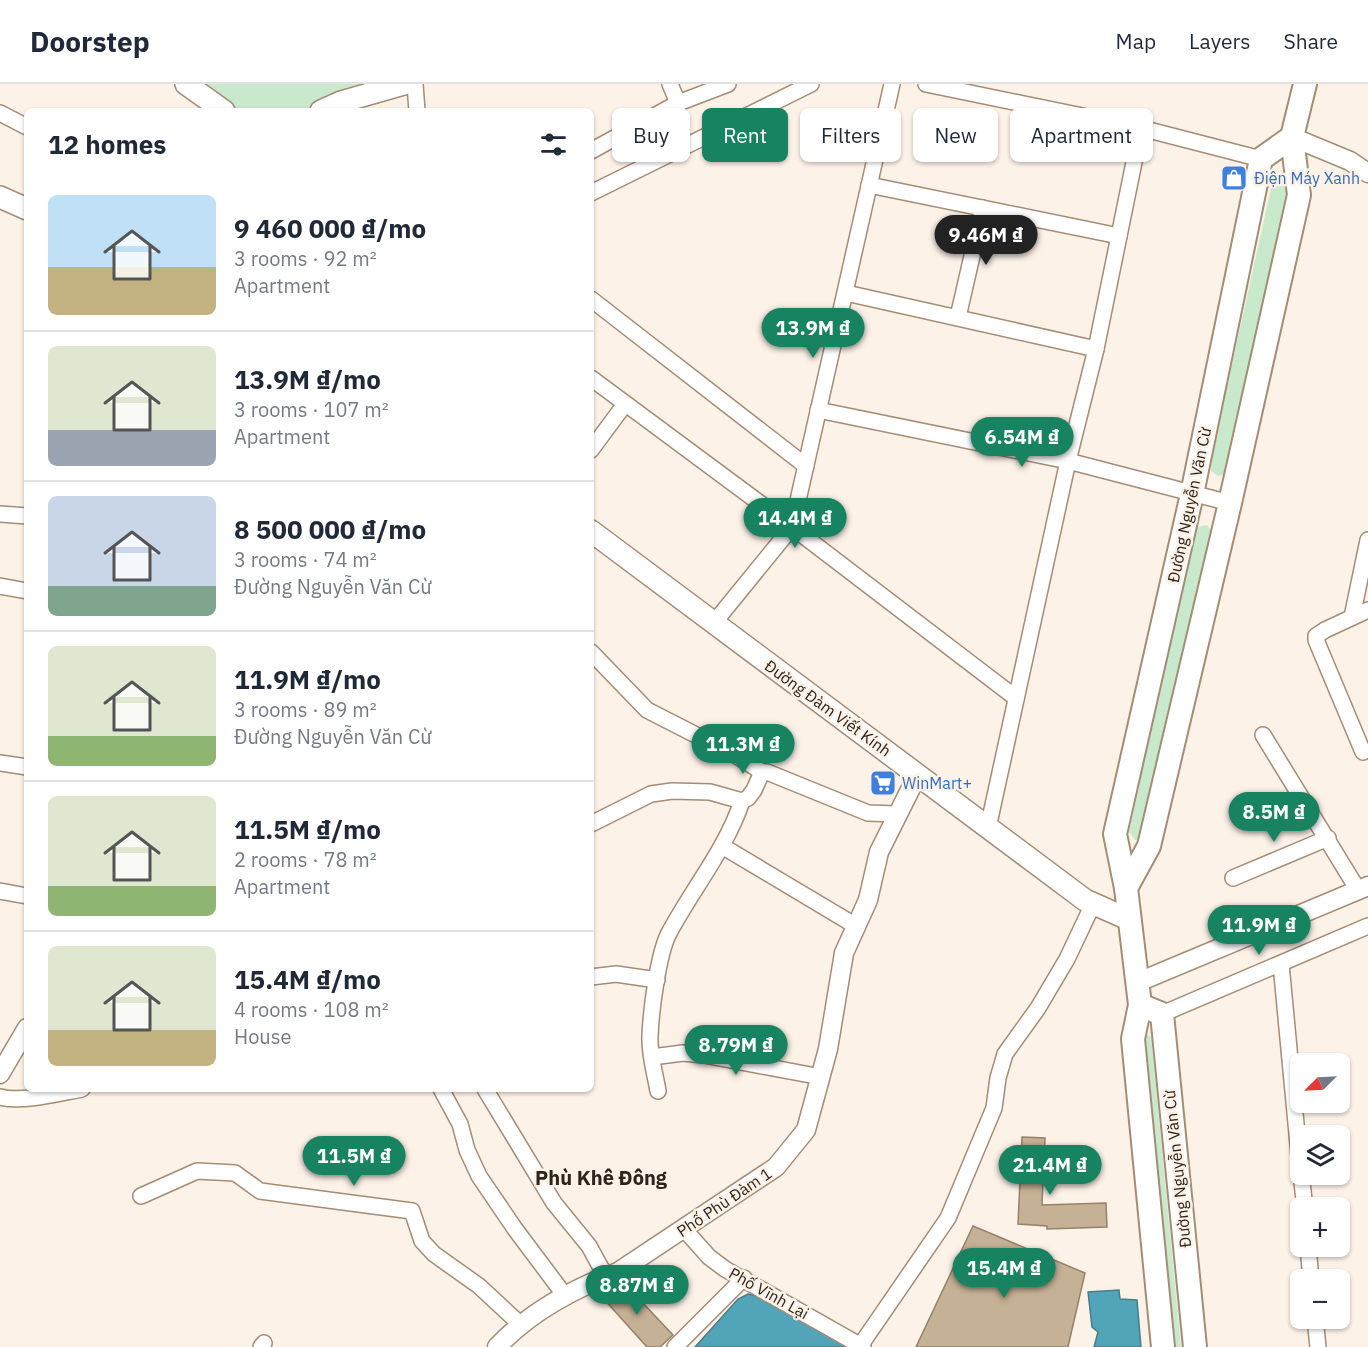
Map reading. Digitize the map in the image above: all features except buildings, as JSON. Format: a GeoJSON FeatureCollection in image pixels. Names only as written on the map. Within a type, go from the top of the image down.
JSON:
{"type":"FeatureCollection","features":[{"type":"Feature","properties":{"kind":"main road"},"geometry":{"type":"LineString","coordinates":[[186,84],[220,108]]}},
{"type":"Feature","properties":{"kind":"main road"},"geometry":{"type":"LineString","coordinates":[[328,108],[405,84]]}},
{"type":"Feature","properties":{"kind":"main road"},"geometry":{"type":"LineString","coordinates":[[1126,888],[1149,846],[1230,503],[1299,195],[1292,137],[1305,84]]}},
{"type":"Feature","properties":{"kind":"main road"},"geometry":{"type":"LineString","coordinates":[[1261,159],[1292,137]]}},
{"type":"Feature","properties":{"kind":"main road","name":"Đường Nguyễn Văn Cừ"},"geometry":{"type":"LineString","coordinates":[[1163,1347],[1133,1039],[1138,994],[1126,888],[1115,834],[1192,494],[1261,159]]}},
{"type":"Feature","properties":{"kind":"main road"},"geometry":{"type":"LineString","coordinates":[[0,197],[24,208]]}},
{"type":"Feature","properties":{"kind":"main road","name":"Đường Đàm Viết Kính"},"geometry":{"type":"LineString","coordinates":[[594,533],[713,624],[1093,904],[1128,919]]}},
{"type":"Feature","properties":{"kind":"main road"},"geometry":{"type":"LineString","coordinates":[[1138,994],[1162,1014]]}},
{"type":"Feature","properties":{"kind":"main road","name":"Đường Nguyễn Văn Cừ"},"geometry":{"type":"LineString","coordinates":[[1162,1014],[1195,1347]]}},
{"type":"Feature","properties":{"kind":"street"},"geometry":{"type":"LineString","coordinates":[[415,84],[417,108]]}},
{"type":"Feature","properties":{"kind":"street"},"geometry":{"type":"LineString","coordinates":[[670,84],[678,103]]}},
{"type":"Feature","properties":{"kind":"street"},"geometry":{"type":"LineString","coordinates":[[594,149],[678,103],[728,84]]}},
{"type":"Feature","properties":{"kind":"street"},"geometry":{"type":"LineString","coordinates":[[594,192],[811,84]]}},
{"type":"Feature","properties":{"kind":"street"},"geometry":{"type":"LineString","coordinates":[[713,624],[792,527],[892,84]]}},
{"type":"Feature","properties":{"kind":"street"},"geometry":{"type":"LineString","coordinates":[[926,84],[1043,108]]}},
{"type":"Feature","properties":{"kind":"street"},"geometry":{"type":"LineString","coordinates":[[0,113],[24,125]]}},
{"type":"Feature","properties":{"kind":"street"},"geometry":{"type":"LineString","coordinates":[[1153,131],[1261,159]]}},
{"type":"Feature","properties":{"kind":"street"},"geometry":{"type":"LineString","coordinates":[[1292,137],[1350,161],[1368,173]]}},
{"type":"Feature","properties":{"kind":"street"},"geometry":{"type":"LineString","coordinates":[[988,828],[1068,461],[1096,349],[1134,162]]}},
{"type":"Feature","properties":{"kind":"street"},"geometry":{"type":"LineString","coordinates":[[869,185],[1119,236]]}},
{"type":"Feature","properties":{"kind":"street"},"geometry":{"type":"LineString","coordinates":[[958,317],[983,208]]}},
{"type":"Feature","properties":{"kind":"street"},"geometry":{"type":"LineString","coordinates":[[846,293],[1096,349]]}},
{"type":"Feature","properties":{"kind":"street"},"geometry":{"type":"LineString","coordinates":[[594,301],[806,466]]}},
{"type":"Feature","properties":{"kind":"street"},"geometry":{"type":"LineString","coordinates":[[594,380],[792,527],[1016,698]]}},
{"type":"Feature","properties":{"kind":"street"},"geometry":{"type":"LineString","coordinates":[[594,446],[625,404]]}},
{"type":"Feature","properties":{"kind":"street"},"geometry":{"type":"LineString","coordinates":[[818,410],[1068,461],[1230,503]]}},
{"type":"Feature","properties":{"kind":"street"},"geometry":{"type":"LineString","coordinates":[[0,514],[24,516]]}},
{"type":"Feature","properties":{"kind":"street"},"geometry":{"type":"LineString","coordinates":[[1352,617],[1368,540]]}},
{"type":"Feature","properties":{"kind":"street"},"geometry":{"type":"LineString","coordinates":[[0,586],[24,590]]}},
{"type":"Feature","properties":{"kind":"street"},"geometry":{"type":"LineString","coordinates":[[1366,755],[1316,640],[1319,633],[1368,610]]}},
{"type":"Feature","properties":{"kind":"street"},"geometry":{"type":"LineString","coordinates":[[594,655],[647,710],[737,756],[762,772],[767,772],[868,813],[896,814]]}},
{"type":"Feature","properties":{"kind":"street"},"geometry":{"type":"LineString","coordinates":[[1138,994],[1363,888],[1328,838],[1263,735]]}},
{"type":"Feature","properties":{"kind":"street"},"geometry":{"type":"LineString","coordinates":[[0,763],[24,767]]}},
{"type":"Feature","properties":{"kind":"street"},"geometry":{"type":"LineString","coordinates":[[658,1090],[650,1038],[657,980],[668,936],[722,846],[742,801],[748,798],[754,790],[762,772]]}},
{"type":"Feature","properties":{"kind":"street","name":"Phố Phù Đàm 1"},"geometry":{"type":"LineString","coordinates":[[497,1347],[521,1325],[566,1297],[618,1272],[776,1167],[806,1130],[828,1049],[844,953],[868,900],[879,852],[918,774]]}},
{"type":"Feature","properties":{"kind":"street"},"geometry":{"type":"LineString","coordinates":[[594,822],[651,794],[672,791],[710,792],[742,801]]}},
{"type":"Feature","properties":{"kind":"street"},"geometry":{"type":"LineString","coordinates":[[1233,878],[1328,838]]}},
{"type":"Feature","properties":{"kind":"street"},"geometry":{"type":"LineString","coordinates":[[722,846],[856,926]]}},
{"type":"Feature","properties":{"kind":"street"},"geometry":{"type":"LineString","coordinates":[[0,891],[24,895]]}},
{"type":"Feature","properties":{"kind":"street"},"geometry":{"type":"LineString","coordinates":[[861,1346],[948,1218],[994,1108],[998,1078],[1005,1054],[1038,1008],[1067,959],[1093,904]]}},
{"type":"Feature","properties":{"kind":"street"},"geometry":{"type":"LineString","coordinates":[[1162,1014],[1368,926]]}},
{"type":"Feature","properties":{"kind":"street"},"geometry":{"type":"LineString","coordinates":[[1281,964],[1296,1125]]}},
{"type":"Feature","properties":{"kind":"street"},"geometry":{"type":"LineString","coordinates":[[594,977],[616,974],[657,980]]}},
{"type":"Feature","properties":{"kind":"street"},"geometry":{"type":"LineString","coordinates":[[0,1074],[24,1033]]}},
{"type":"Feature","properties":{"kind":"street"},"geometry":{"type":"LineString","coordinates":[[652,1057],[683,1053],[704,1054],[821,1077]]}},
{"type":"Feature","properties":{"kind":"street"},"geometry":{"type":"LineString","coordinates":[[0,1097],[18,1098],[61,1092]]}},
{"type":"Feature","properties":{"kind":"street"},"geometry":{"type":"LineString","coordinates":[[443,1092],[459,1124],[467,1150],[479,1176],[566,1297]]}},
{"type":"Feature","properties":{"kind":"street"},"geometry":{"type":"LineString","coordinates":[[487,1092],[554,1203],[589,1246],[606,1277]]}},
{"type":"Feature","properties":{"kind":"street"},"geometry":{"type":"LineString","coordinates":[[141,1196],[197,1171],[235,1173],[260,1191],[412,1211],[422,1240],[434,1254],[479,1286],[521,1325]]}},
{"type":"Feature","properties":{"kind":"street","name":"Phố Vĩnh Lại"},"geometry":{"type":"LineString","coordinates":[[684,1229],[709,1257],[725,1269],[861,1346]]}},
{"type":"Feature","properties":{"kind":"street"},"geometry":{"type":"LineString","coordinates":[[675,1347],[744,1278]]}},
{"type":"Feature","properties":{"kind":"street"},"geometry":{"type":"LineString","coordinates":[[1316,1329],[1318,1347]]}},
{"type":"Feature","properties":{"kind":"green space"},"geometry":{"type":"Polygon","coordinates":[[[188,84],[404,84],[330,108],[220,108],[188,84]]]}},
{"type":"Feature","properties":{"kind":"green space"},"geometry":{"type":"Polygon","coordinates":[[[1282,179],[1287,180],[1289,188],[1226,474],[1218,476],[1211,471],[1211,460],[1272,183],[1282,179]]]}},
{"type":"Feature","properties":{"kind":"green space"},"geometry":{"type":"Polygon","coordinates":[[[1207,525],[1213,533],[1142,839],[1135,840],[1129,832],[1194,532],[1198,527],[1207,525]]]}},
{"type":"Feature","properties":{"kind":"green space"},"geometry":{"type":"Polygon","coordinates":[[[1148,1035],[1151,1037],[1181,1347],[1175,1347],[1145,1041],[1148,1035]]]}},
{"type":"Feature","properties":{"kind":"water"},"geometry":{"type":"Polygon","coordinates":[[[1119,1290],[1120,1299],[1137,1300],[1141,1347],[1094,1347],[1098,1332],[1092,1327],[1088,1292],[1119,1290]]]}},
{"type":"Feature","properties":{"kind":"water"},"geometry":{"type":"Polygon","coordinates":[[[748,1294],[767,1299],[851,1347],[695,1347],[738,1299],[748,1294]]]}},
{"type":"Feature","properties":{"kind":"place","name":"Điện Máy Xanh"},"geometry":{"type":"Point","coordinates":[1234,178]}},
{"type":"Feature","properties":{"kind":"place","name":"WinMart+"},"geometry":{"type":"Point","coordinates":[883,783]}},
{"type":"Feature","properties":{"kind":"district","name":"Phù Khê Đông"},"geometry":{"type":"Point","coordinates":[601,1177]}}]}
